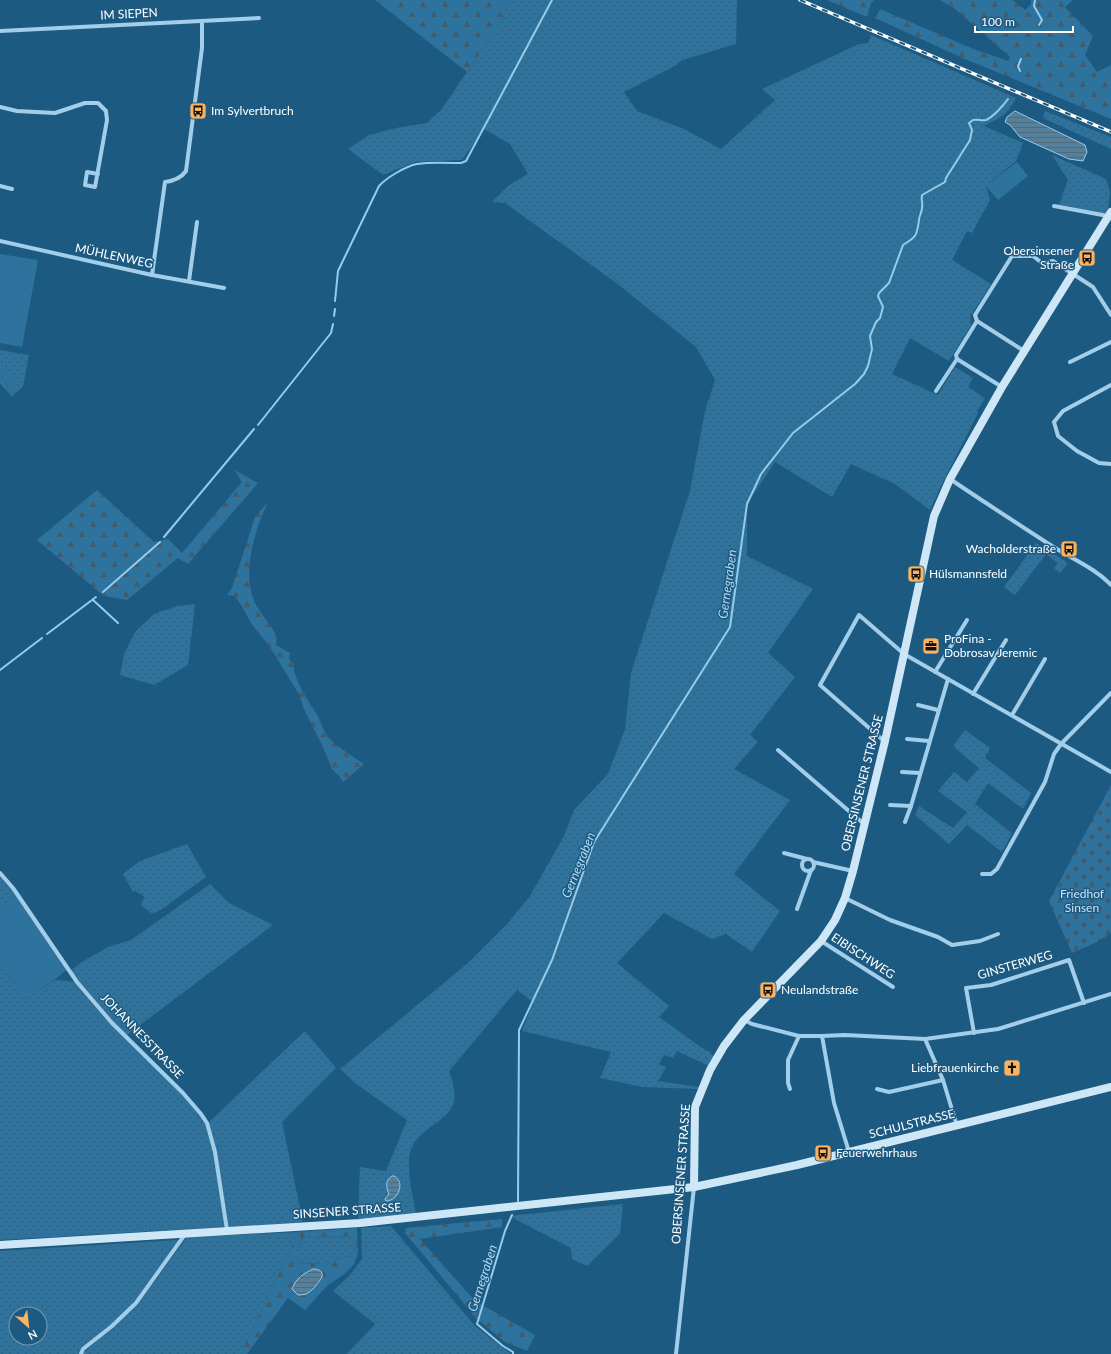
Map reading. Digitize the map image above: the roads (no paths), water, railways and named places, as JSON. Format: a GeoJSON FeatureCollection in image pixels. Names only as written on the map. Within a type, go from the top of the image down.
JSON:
{"type":"FeatureCollection","features":[{"type":"Feature","properties":{"kind":"main road","name":"OBERSINSENER STRASSE"},"geometry":{"type":"LineString","coordinates":[[694,1187],[696,1107],[710,1070],[724,1046],[744,1020],[822,941],[835,920],[845,898],[885,742],[934,516],[950,479],[1002,387],[1110,214]]}},
{"type":"Feature","properties":{"kind":"main road","name":"SCHULSTRASSE"},"geometry":{"type":"LineString","coordinates":[[694,1187],[778,1170],[1111,1088]]}},
{"type":"Feature","properties":{"kind":"main road","name":"SINSENER STRASSE"},"geometry":{"type":"LineString","coordinates":[[0,1245],[391,1220],[694,1187]]}},
{"type":"Feature","properties":{"kind":"street","name":"IM SIEPEN"},"geometry":{"type":"LineString","coordinates":[[0,32],[259,18]]}},
{"type":"Feature","properties":{"kind":"street"},"geometry":{"type":"LineString","coordinates":[[152,275],[165,182],[181,177],[186,171],[202,48],[202,21]]}},
{"type":"Feature","properties":{"kind":"street"},"geometry":{"type":"LineString","coordinates":[[0,107],[17,111],[55,113],[85,103],[98,103],[106,111],[107,120],[98,174]]}},
{"type":"Feature","properties":{"kind":"street"},"geometry":{"type":"LineString","coordinates":[[0,186],[12,189]]}},
{"type":"Feature","properties":{"kind":"street","name":"OBERSINSENER STRASSE"},"geometry":{"type":"LineString","coordinates":[[1054,206],[1110,214]]}},
{"type":"Feature","properties":{"kind":"street"},"geometry":{"type":"LineString","coordinates":[[189,281],[197,222]]}},
{"type":"Feature","properties":{"kind":"street","name":"MÜHLENWEG"},"geometry":{"type":"LineString","coordinates":[[0,241],[152,275],[224,288]]}},
{"type":"Feature","properties":{"kind":"street"},"geometry":{"type":"LineString","coordinates":[[1024,351],[977,321],[975,315],[1012,256],[1033,256],[1042,263],[1053,261],[1092,287],[1111,315]]}},
{"type":"Feature","properties":{"kind":"street"},"geometry":{"type":"LineString","coordinates":[[936,391],[957,359],[956,355],[977,321]]}},
{"type":"Feature","properties":{"kind":"street"},"geometry":{"type":"LineString","coordinates":[[1070,362],[1111,342]]}},
{"type":"Feature","properties":{"kind":"street"},"geometry":{"type":"LineString","coordinates":[[957,359],[1002,387]]}},
{"type":"Feature","properties":{"kind":"street"},"geometry":{"type":"LineString","coordinates":[[1111,385],[1063,411],[1054,422],[1058,436],[1077,452],[1099,463],[1111,464]]}},
{"type":"Feature","properties":{"kind":"street"},"geometry":{"type":"LineString","coordinates":[[950,479],[1106,579],[1111,585]]}},
{"type":"Feature","properties":{"kind":"street"},"geometry":{"type":"LineString","coordinates":[[885,742],[820,685],[859,615],[904,654],[1111,772]]}},
{"type":"Feature","properties":{"kind":"street"},"geometry":{"type":"LineString","coordinates":[[935,672],[967,620]]}},
{"type":"Feature","properties":{"kind":"street"},"geometry":{"type":"LineString","coordinates":[[973,694],[1006,640]]}},
{"type":"Feature","properties":{"kind":"street"},"geometry":{"type":"LineString","coordinates":[[1012,715],[1045,659]]}},
{"type":"Feature","properties":{"kind":"street"},"geometry":{"type":"LineString","coordinates":[[904,822],[911,806],[948,679]]}},
{"type":"Feature","properties":{"kind":"street"},"geometry":{"type":"LineString","coordinates":[[982,874],[991,874],[998,869],[1045,782],[1054,754],[1061,744],[1111,693]]}},
{"type":"Feature","properties":{"kind":"street"},"geometry":{"type":"LineString","coordinates":[[918,705],[938,710]]}},
{"type":"Feature","properties":{"kind":"street"},"geometry":{"type":"LineString","coordinates":[[907,740],[929,741]]}},
{"type":"Feature","properties":{"kind":"street"},"geometry":{"type":"LineString","coordinates":[[778,750],[864,824]]}},
{"type":"Feature","properties":{"kind":"street"},"geometry":{"type":"LineString","coordinates":[[902,772],[920,773]]}},
{"type":"Feature","properties":{"kind":"street"},"geometry":{"type":"LineString","coordinates":[[890,806],[911,806]]}},
{"type":"Feature","properties":{"kind":"street"},"geometry":{"type":"LineString","coordinates":[[784,853],[811,860],[813,862],[853,871]]}},
{"type":"Feature","properties":{"kind":"street"},"geometry":{"type":"LineString","coordinates":[[807,859],[804,861],[802,866],[806,871],[811,870]]}},
{"type":"Feature","properties":{"kind":"street"},"geometry":{"type":"LineString","coordinates":[[797,908],[811,870],[814,866],[813,862]]}},
{"type":"Feature","properties":{"kind":"street","name":"JOHANNESSTRASSE"},"geometry":{"type":"LineString","coordinates":[[0,873],[12,887],[77,982],[112,1023],[184,1093],[201,1114],[207,1124],[215,1152],[228,1230]]}},
{"type":"Feature","properties":{"kind":"street"},"geometry":{"type":"LineString","coordinates":[[845,898],[890,920],[938,937],[952,945],[980,941],[998,934]]}},
{"type":"Feature","properties":{"kind":"street","name":"EIBISCHWEG"},"geometry":{"type":"LineString","coordinates":[[822,941],[893,987]]}},
{"type":"Feature","properties":{"kind":"street","name":"GINSTERWEG"},"geometry":{"type":"LineString","coordinates":[[974,1033],[966,988],[991,984],[1069,960],[1084,1003]]}},
{"type":"Feature","properties":{"kind":"street"},"geometry":{"type":"LineString","coordinates":[[744,1020],[752,1024],[799,1036],[845,1035],[925,1039],[998,1029],[1111,994]]}},
{"type":"Feature","properties":{"kind":"street"},"geometry":{"type":"LineString","coordinates":[[790,1089],[788,1084],[788,1060],[799,1036]]}},
{"type":"Feature","properties":{"kind":"street"},"geometry":{"type":"LineString","coordinates":[[822,1036],[834,1102],[849,1152]]}},
{"type":"Feature","properties":{"kind":"street"},"geometry":{"type":"LineString","coordinates":[[925,1039],[943,1080],[957,1126]]}},
{"type":"Feature","properties":{"kind":"street"},"geometry":{"type":"LineString","coordinates":[[877,1089],[889,1092],[943,1080]]}},
{"type":"Feature","properties":{"kind":"street","name":"OBERSINSENER STRASSE"},"geometry":{"type":"LineString","coordinates":[[676,1354],[694,1187]]}},
{"type":"Feature","properties":{"kind":"street"},"geometry":{"type":"LineString","coordinates":[[80,1354],[83,1349],[112,1326],[136,1303],[186,1233]]}},
{"type":"Feature","properties":{"kind":"waterway"},"geometry":{"type":"LineString","coordinates":[[335,301],[338,271],[379,186],[386,179],[412,165],[427,163],[461,163],[466,161],[552,0]]}},
{"type":"Feature","properties":{"kind":"waterway","name":"Gernegraben"},"geometry":{"type":"LineString","coordinates":[[1035,0],[1034,6],[1042,20],[1039,25]]}},
{"type":"Feature","properties":{"kind":"waterway","name":"Gernegraben"},"geometry":{"type":"LineString","coordinates":[[1020,71],[1018,66],[1021,59]]}},
{"type":"Feature","properties":{"kind":"waterway","name":"Gernegraben"},"geometry":{"type":"LineString","coordinates":[[518,1201],[519,1030],[552,960],[594,842],[730,627],[747,504],[761,474],[793,433],[855,384],[864,374],[868,366],[872,349],[870,336],[876,322],[880,318],[883,307],[878,296],[889,283],[903,245],[915,236],[922,210],[922,195],[945,182],[970,140],[972,130],[969,123],[973,120],[989,119],[1008,99]]}},
{"type":"Feature","properties":{"kind":"waterway"},"geometry":{"type":"LineString","coordinates":[[334,316],[335,309]]}},
{"type":"Feature","properties":{"kind":"waterway"},"geometry":{"type":"LineString","coordinates":[[258,425],[331,333],[333,324]]}},
{"type":"Feature","properties":{"kind":"waterway"},"geometry":{"type":"LineString","coordinates":[[164,537],[254,429]]}},
{"type":"Feature","properties":{"kind":"waterway"},"geometry":{"type":"LineString","coordinates":[[103,592],[160,542]]}},
{"type":"Feature","properties":{"kind":"waterway"},"geometry":{"type":"LineString","coordinates":[[47,634],[96,597]]}},
{"type":"Feature","properties":{"kind":"waterway"},"geometry":{"type":"LineString","coordinates":[[93,600],[118,623]]}},
{"type":"Feature","properties":{"kind":"waterway"},"geometry":{"type":"LineString","coordinates":[[0,670],[42,638]]}},
{"type":"Feature","properties":{"kind":"waterway","name":"Gernegraben"},"geometry":{"type":"LineString","coordinates":[[512,1215],[505,1231],[477,1324],[503,1346],[513,1352],[513,1354]]}},
{"type":"Feature","properties":{"kind":"railway"},"geometry":{"type":"LineString","coordinates":[[800,0],[1111,132]]}},
{"type":"Feature","properties":{"kind":"place","name":"Im Sylvertbruch"},"geometry":{"type":"Point","coordinates":[198,111]}},
{"type":"Feature","properties":{"kind":"place","name":"Obersinsener Straße"},"geometry":{"type":"Point","coordinates":[1087,258]}},
{"type":"Feature","properties":{"kind":"place","name":"Wacholderstraße"},"geometry":{"type":"Point","coordinates":[1069,549]}},
{"type":"Feature","properties":{"kind":"place","name":"Hülsmannsfeld"},"geometry":{"type":"Point","coordinates":[916,574]}},
{"type":"Feature","properties":{"kind":"place","name":"ProFina - Dobrosav Jeremic"},"geometry":{"type":"Point","coordinates":[931,646]}},
{"type":"Feature","properties":{"kind":"place","name":"Neulandstraße"},"geometry":{"type":"Point","coordinates":[768,990]}},
{"type":"Feature","properties":{"kind":"place","name":"Liebfrauenkirche"},"geometry":{"type":"Point","coordinates":[1012,1068]}},
{"type":"Feature","properties":{"kind":"place","name":"Feuerwehrhaus"},"geometry":{"type":"Point","coordinates":[823,1153]}},
{"type":"Feature","properties":{"kind":"park label","name":"Friedhof Sinsen"},"geometry":{"type":"Point","coordinates":[1082,901]}}]}
